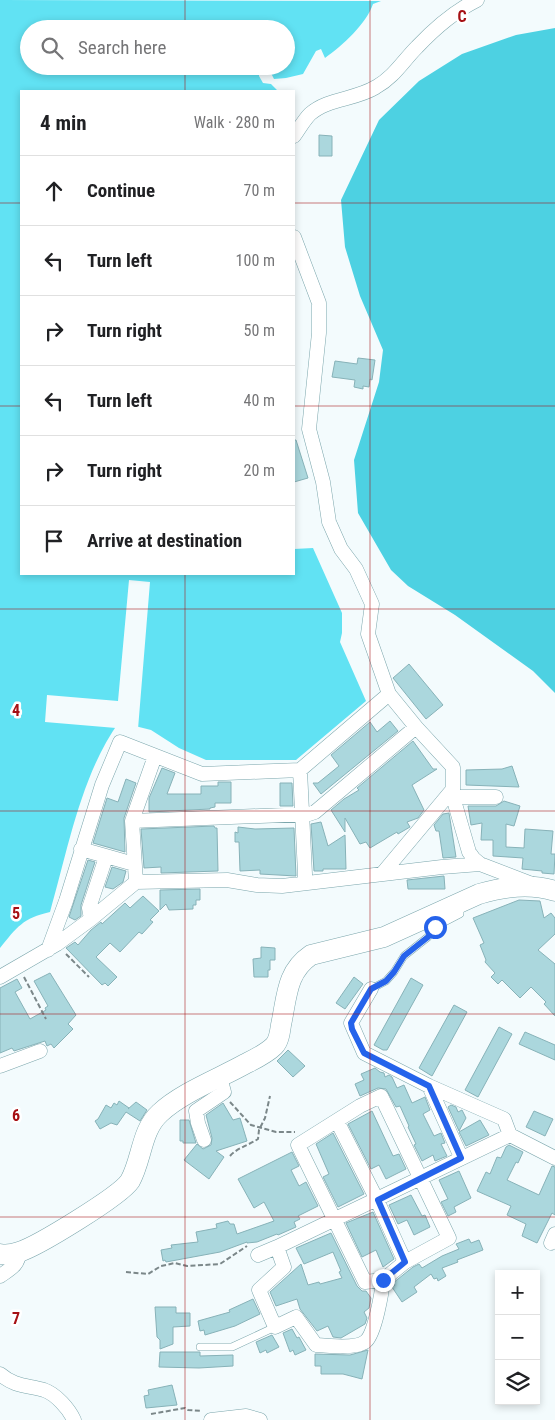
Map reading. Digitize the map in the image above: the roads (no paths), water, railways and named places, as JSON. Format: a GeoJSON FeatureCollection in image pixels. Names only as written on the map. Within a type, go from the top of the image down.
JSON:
{"type":"FeatureCollection","features":[{"type":"Feature","properties":{"kind":"street"},"geometry":{"type":"LineString","coordinates":[[295,135],[310,115],[325,105],[338,100],[358,97],[392,76],[416,47],[458,12],[477,0]]}},
{"type":"Feature","properties":{"kind":"street"},"geometry":{"type":"LineString","coordinates":[[295,241],[319,303],[319,333],[309,429],[319,466],[333,534],[341,549],[356,569],[372,604],[368,634],[388,694],[453,767],[453,793],[469,852],[474,859],[480,864],[546,888]]}},
{"type":"Feature","properties":{"kind":"street"},"geometry":{"type":"LineString","coordinates":[[52,947],[102,785],[120,742],[202,774],[300,770],[388,694]]}},
{"type":"Feature","properties":{"kind":"street"},"geometry":{"type":"LineString","coordinates":[[132,821],[302,816],[315,812],[416,727]]}},
{"type":"Feature","properties":{"kind":"street"},"geometry":{"type":"LineString","coordinates":[[136,882],[132,821],[155,756]]}},
{"type":"Feature","properties":{"kind":"street"},"geometry":{"type":"LineString","coordinates":[[300,770],[304,883]]}},
{"type":"Feature","properties":{"kind":"street"},"geometry":{"type":"LineString","coordinates":[[453,793],[496,797]]}},
{"type":"Feature","properties":{"kind":"street"},"geometry":{"type":"LineString","coordinates":[[382,874],[453,793]]}},
{"type":"Feature","properties":{"kind":"street"},"geometry":{"type":"LineString","coordinates":[[81,849],[134,864]]}},
{"type":"Feature","properties":{"kind":"street"},"geometry":{"type":"LineString","coordinates":[[91,919],[89,908],[106,857]]}},
{"type":"Feature","properties":{"kind":"street"},"geometry":{"type":"LineString","coordinates":[[0,977],[52,947],[91,919],[136,882],[227,880],[257,885],[282,886],[480,864]]}},
{"type":"Feature","properties":{"kind":"street"},"geometry":{"type":"LineString","coordinates":[[204,1140],[196,1111],[221,1086],[275,1045],[280,1032],[290,978],[303,960],[321,952],[384,937],[479,894],[516,887],[546,888]]}},
{"type":"Feature","properties":{"kind":"street"},"geometry":{"type":"LineString","coordinates":[[371,989],[351,1023],[364,1053],[429,1086],[504,1119],[510,1135],[554,1153]]}},
{"type":"Feature","properties":{"kind":"street"},"geometry":{"type":"LineString","coordinates":[[0,1066],[40,1051]]}},
{"type":"Feature","properties":{"kind":"street"},"geometry":{"type":"LineString","coordinates":[[9,1253],[50,1237],[118,1194],[128,1184],[136,1171],[146,1134],[159,1113],[182,1097],[221,1086]]}},
{"type":"Feature","properties":{"kind":"street"},"geometry":{"type":"LineString","coordinates":[[429,1086],[461,1158]]}},
{"type":"Feature","properties":{"kind":"street"},"geometry":{"type":"LineString","coordinates":[[381,1096],[449,1238],[405,1262],[383,1280],[365,1282],[298,1145],[337,1121],[360,1106],[381,1096]]}},
{"type":"Feature","properties":{"kind":"street"},"geometry":{"type":"LineString","coordinates":[[337,1121],[378,1200],[405,1262]]}},
{"type":"Feature","properties":{"kind":"street"},"geometry":{"type":"LineString","coordinates":[[258,1255],[378,1200],[510,1135]]}},
{"type":"Feature","properties":{"kind":"street"},"geometry":{"type":"LineString","coordinates":[[277,1247],[284,1267],[259,1290],[275,1327],[296,1317],[316,1345],[358,1345],[366,1341],[370,1334],[382,1294],[383,1280]]}},
{"type":"Feature","properties":{"kind":"street"},"geometry":{"type":"LineString","coordinates":[[0,1276],[16,1264],[19,1259],[9,1253]]}},
{"type":"Feature","properties":{"kind":"street"},"geometry":{"type":"LineString","coordinates":[[0,1374],[14,1383],[51,1393],[64,1405],[74,1420]]}},
{"type":"Feature","properties":{"kind":"street"},"geometry":{"type":"LineString","coordinates":[[208,1416],[246,1416],[260,1420]]}},
{"type":"Feature","properties":{"kind":"lane"},"geometry":{"type":"LineString","coordinates":[[371,989],[386,981],[404,956],[428,937],[435,927],[460,914],[460,903]]}},
{"type":"Feature","properties":{"kind":"lane"},"geometry":{"type":"LineString","coordinates":[[200,1347],[232,1347],[275,1327]]}}]}
